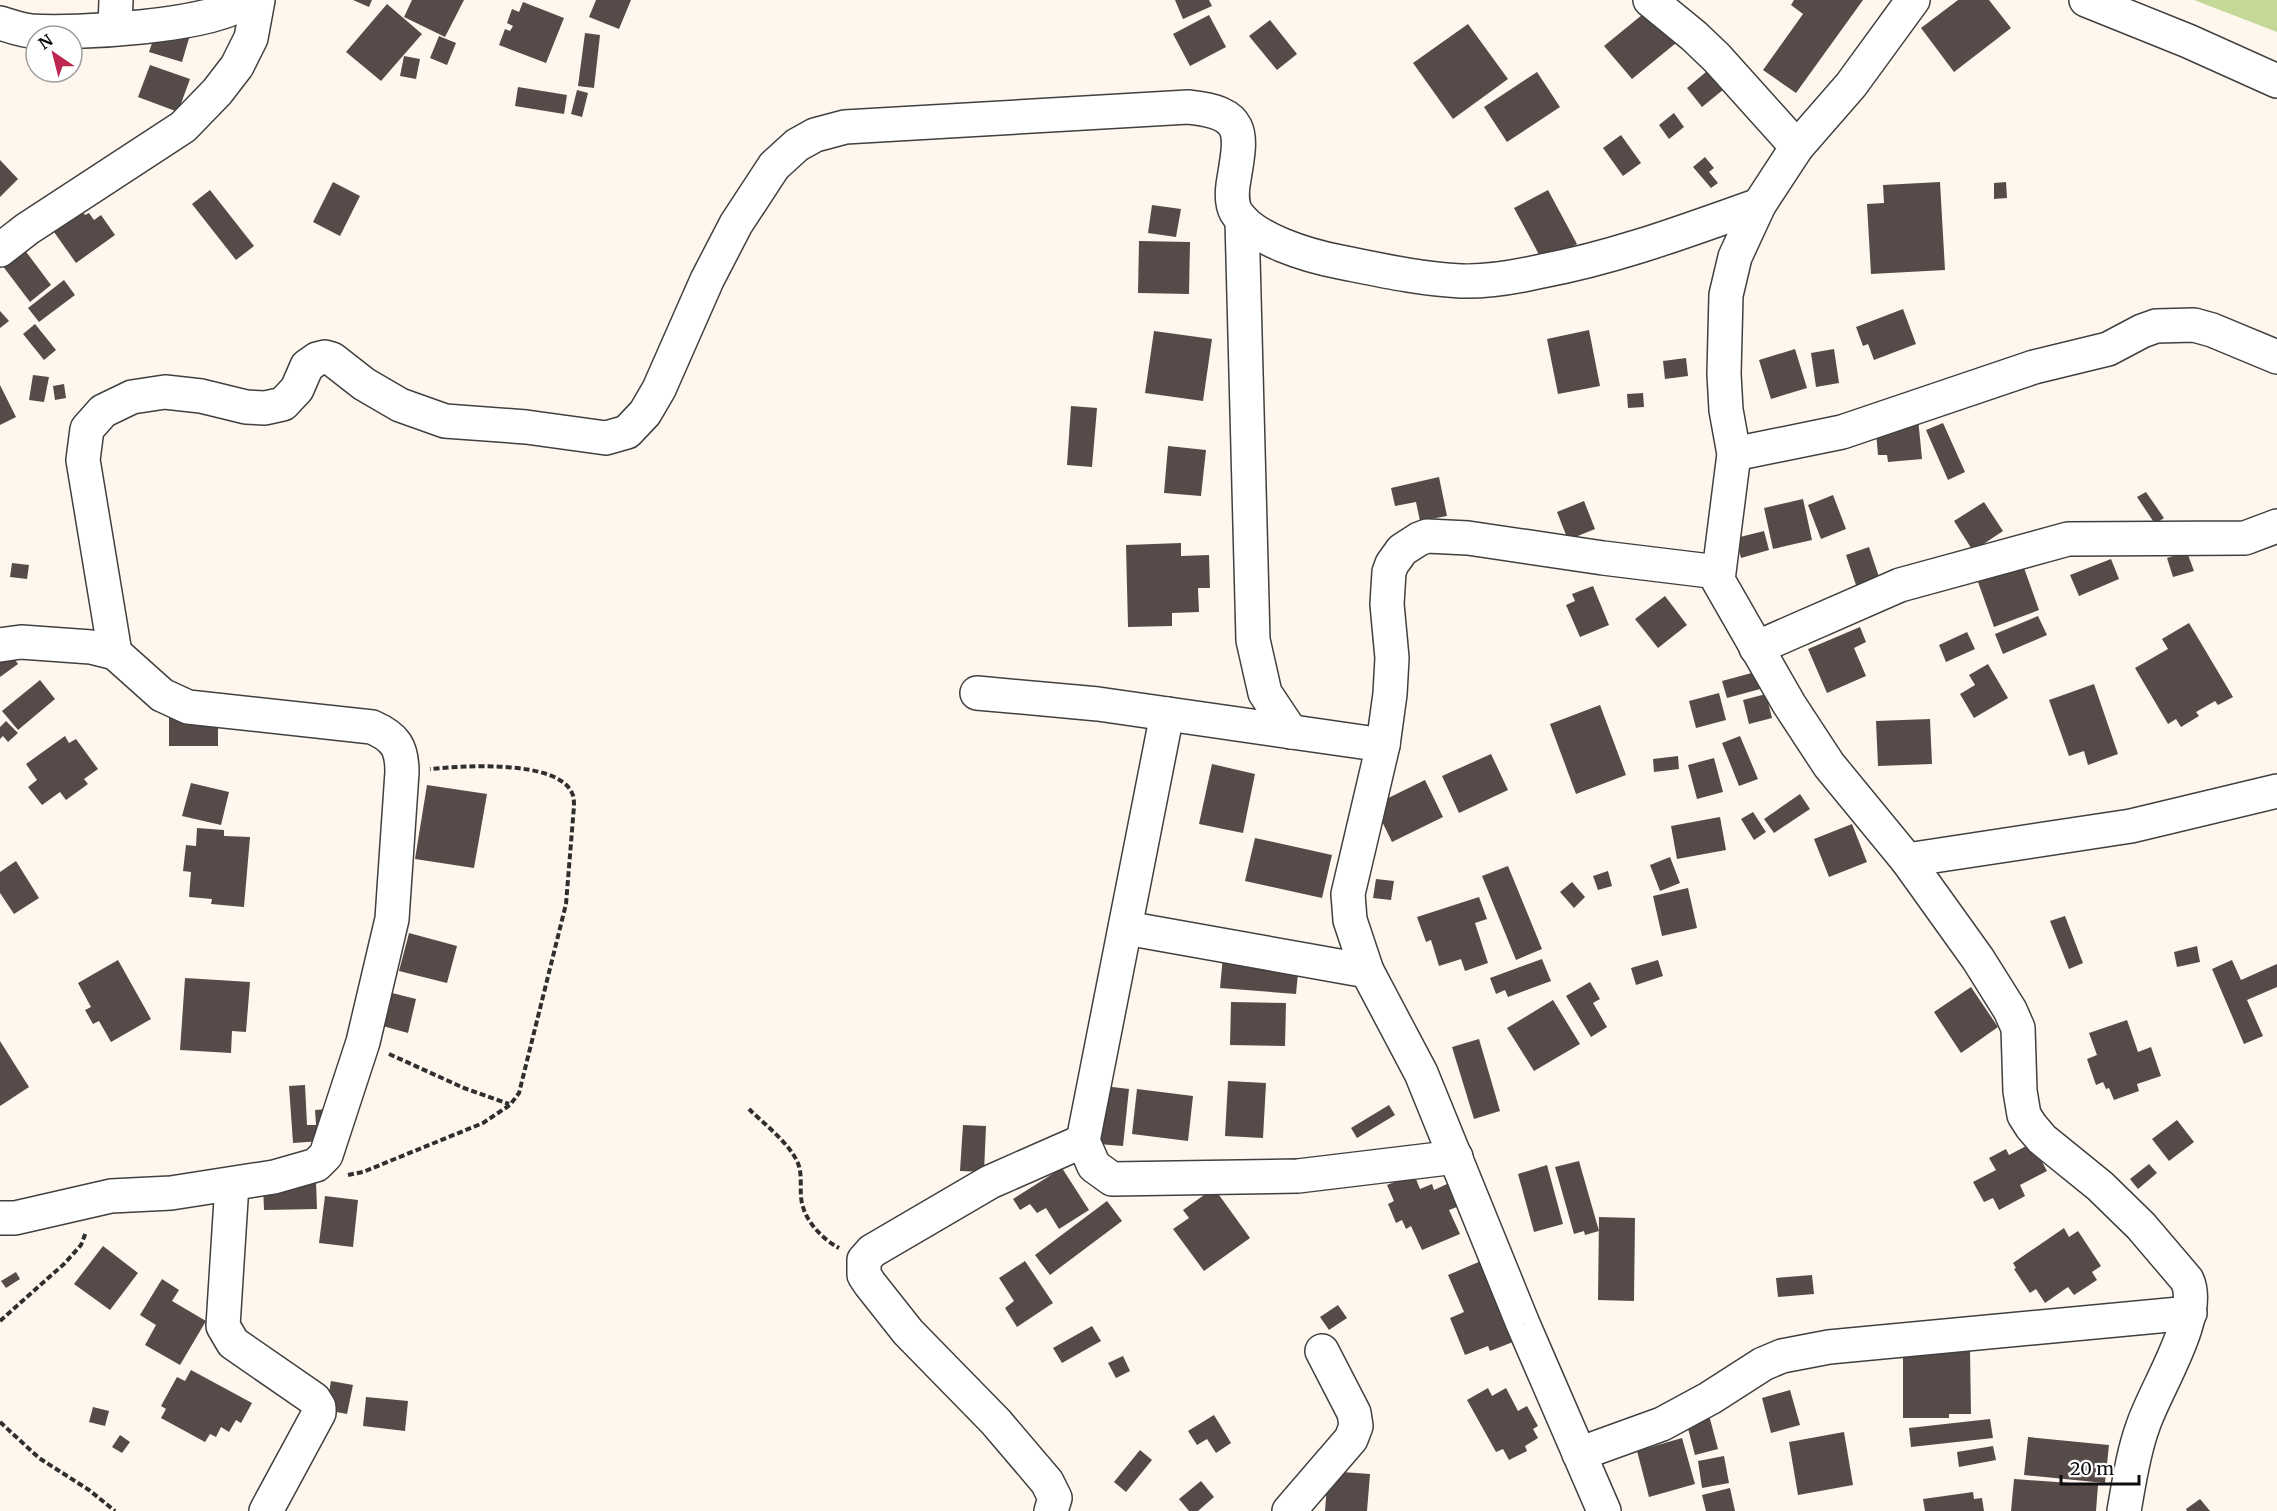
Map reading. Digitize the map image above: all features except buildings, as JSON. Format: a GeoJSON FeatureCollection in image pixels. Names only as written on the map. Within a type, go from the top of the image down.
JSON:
{"type":"FeatureCollection","features":[{"type":"Feature","properties":{"kind":"street"},"geometry":{"type":"LineString","coordinates":[[0,23],[28,31],[67,32],[116,14],[200,19],[223,13],[247,0]]}},
{"type":"Feature","properties":{"kind":"street"},"geometry":{"type":"LineString","coordinates":[[0,250],[37,222],[183,127],[218,92],[237,66],[251,38],[258,0]]}},
{"type":"Feature","properties":{"kind":"street"},"geometry":{"type":"LineString","coordinates":[[1650,0],[1717,58],[1797,147]]}},
{"type":"Feature","properties":{"kind":"street"},"geometry":{"type":"LineString","coordinates":[[1913,0],[1851,85],[1797,147],[1760,205],[1735,256],[1726,295],[1725,392],[1734,454],[1718,572],[1720,586],[1789,704],[1829,765],[1907,860],[1978,959],[2010,1010],[2018,1029],[2020,1091],[2024,1115],[2031,1126],[2042,1138],[2100,1186],[2141,1226],[2190,1287],[2192,1304],[2190,1313],[2143,1425],[2134,1455],[2124,1511]]}},
{"type":"Feature","properties":{"kind":"street"},"geometry":{"type":"LineString","coordinates":[[2086,0],[2188,41],[2277,81]]}},
{"type":"Feature","properties":{"kind":"street"},"geometry":{"type":"LineString","coordinates":[[115,653],[83,460],[87,429],[103,411],[132,397],[165,392],[201,396],[246,407],[265,408],[283,404],[297,389],[307,366],[325,357],[332,359],[364,384],[400,405],[446,421],[526,427],[606,438],[627,432],[645,413],[659,389],[707,279],[736,224],[774,166],[797,145],[815,135],[845,127],[1188,107],[1208,109],[1222,114],[1234,124],[1240,140],[1232,192],[1234,209],[1254,230],[1321,259],[1420,277],[1463,281],[1513,277],[1576,265],[1670,237],[1760,205]]}},
{"type":"Feature","properties":{"kind":"street"},"geometry":{"type":"LineString","coordinates":[[1242,220],[1253,640],[1265,693],[1291,732]]}},
{"type":"Feature","properties":{"kind":"street"},"geometry":{"type":"LineString","coordinates":[[1734,454],[1842,432],[2034,367],[2108,349],[2156,326],[2194,325],[2212,330],[2277,357]]}},
{"type":"Feature","properties":{"kind":"street"},"geometry":{"type":"LineString","coordinates":[[1756,648],[1900,585],[2068,539],[2245,538],[2277,526]]}},
{"type":"Feature","properties":{"kind":"street"},"geometry":{"type":"LineString","coordinates":[[1604,1511],[1523,1324],[1421,1073],[1367,971],[1350,920],[1348,894],[1383,745],[1392,658],[1387,604],[1389,572],[1397,556],[1419,539],[1427,536],[1468,538],[1718,572]]}},
{"type":"Feature","properties":{"kind":"street"},"geometry":{"type":"LineString","coordinates":[[0,645],[21,642],[91,647],[115,653],[162,695],[188,707],[372,727],[384,732],[401,752],[402,772],[392,919],[363,1042],[326,1155],[322,1161],[301,1171],[232,1184],[171,1193],[111,1196],[15,1218],[0,1218]]}},
{"type":"Feature","properties":{"kind":"street"},"geometry":{"type":"LineString","coordinates":[[977,693],[1098,704],[1383,745]]}},
{"type":"Feature","properties":{"kind":"street"},"geometry":{"type":"LineString","coordinates":[[1167,714],[1083,1141],[1094,1166],[1112,1179],[1298,1176],[1456,1158]]}},
{"type":"Feature","properties":{"kind":"street"},"geometry":{"type":"LineString","coordinates":[[1907,860],[2131,826],[2277,790]]}},
{"type":"Feature","properties":{"kind":"street"},"geometry":{"type":"LineString","coordinates":[[1126,928],[1367,971]]}},
{"type":"Feature","properties":{"kind":"street"},"geometry":{"type":"LineString","coordinates":[[1051,1511],[1055,1498],[1047,1482],[996,1422],[908,1332],[864,1275],[864,1260],[872,1251],[990,1182],[1083,1141]]}},
{"type":"Feature","properties":{"kind":"street"},"geometry":{"type":"LineString","coordinates":[[232,1184],[222,1326],[233,1342],[314,1399],[319,1407],[319,1413],[312,1427],[266,1511]]}},
{"type":"Feature","properties":{"kind":"street"},"geometry":{"type":"LineString","coordinates":[[1579,1454],[1662,1424],[1763,1365],[1796,1352],[2190,1313]]}},
{"type":"Feature","properties":{"kind":"street"},"geometry":{"type":"LineString","coordinates":[[1289,1511],[1351,1439],[1356,1426],[1354,1413],[1322,1351]]}},
{"type":"Feature","properties":{"kind":"path"},"geometry":{"type":"LineString","coordinates":[[343,1176],[363,1172],[483,1123],[510,1105],[519,1093],[566,904],[574,807],[572,792],[559,779],[527,768],[468,765],[402,772]]}},
{"type":"Feature","properties":{"kind":"path"},"geometry":{"type":"LineString","coordinates":[[363,1042],[464,1088],[510,1105]]}},
{"type":"Feature","properties":{"kind":"path"},"geometry":{"type":"LineString","coordinates":[[749,1109],[798,1162],[802,1206],[817,1230],[829,1243],[864,1260]]}},
{"type":"Feature","properties":{"kind":"path"},"geometry":{"type":"LineString","coordinates":[[0,1321],[64,1264],[81,1245],[86,1230],[77,1204]]}},
{"type":"Feature","properties":{"kind":"path"},"geometry":{"type":"LineString","coordinates":[[0,1422],[39,1458],[89,1490],[115,1511]]}},
{"type":"Feature","properties":{"kind":"green space"},"geometry":{"type":"Polygon","coordinates":[[[2194,0],[2277,0],[2277,32],[2194,0]]]}}]}
